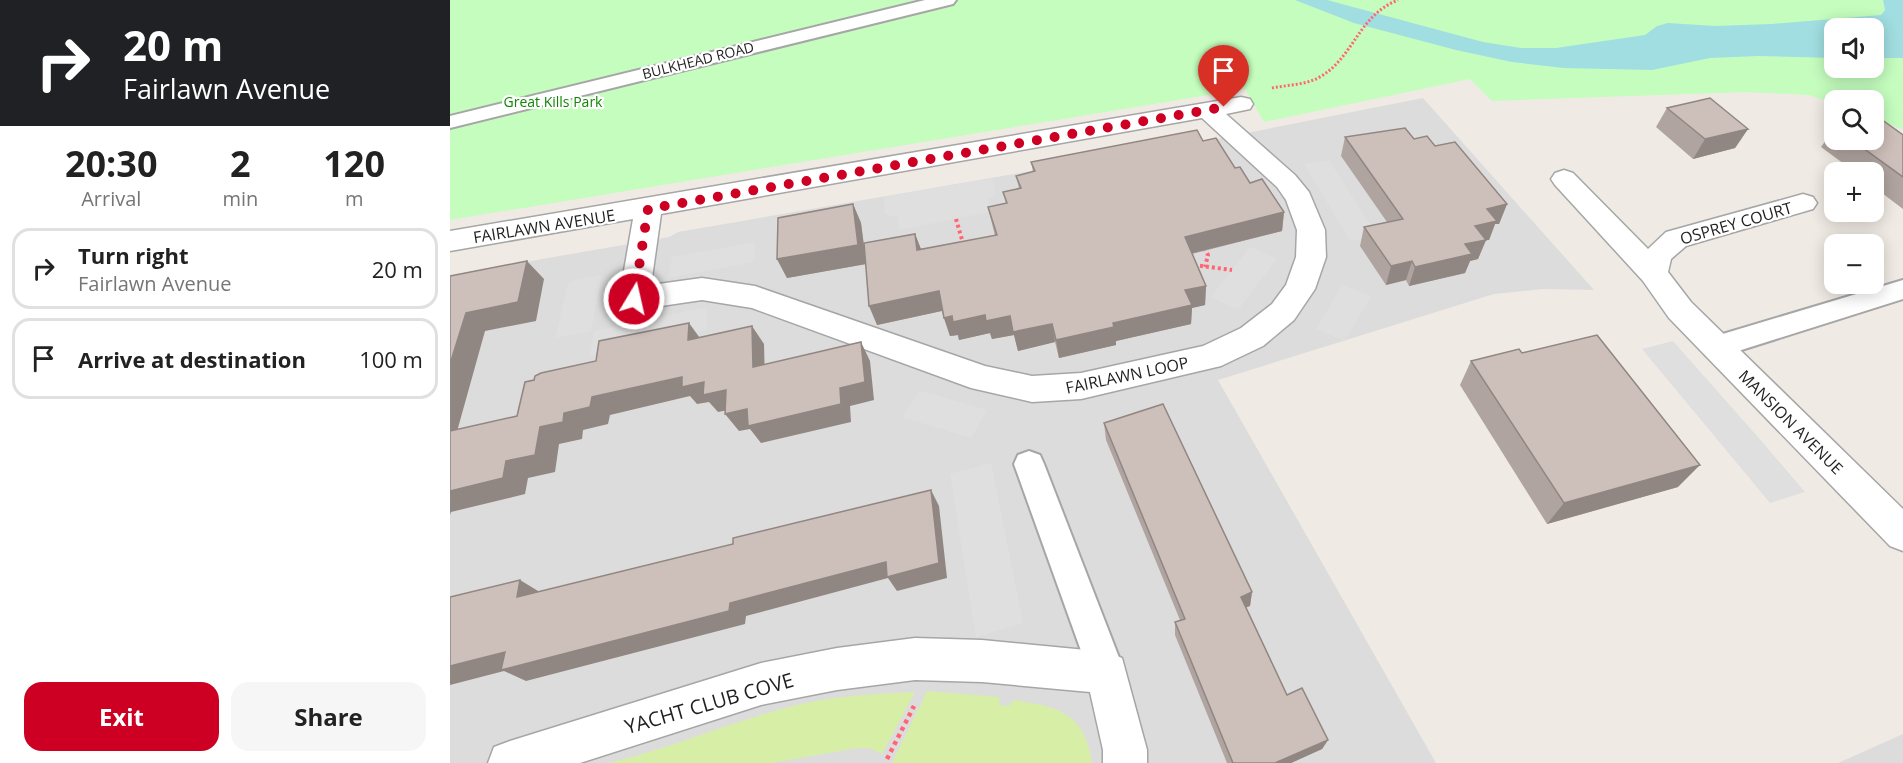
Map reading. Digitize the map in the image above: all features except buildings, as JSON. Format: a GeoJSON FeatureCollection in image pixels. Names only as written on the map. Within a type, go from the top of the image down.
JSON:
{"type":"FeatureCollection","features":[{"type":"Feature","properties":{"kind":"street","name":"FAIRLAWN AVENUE"},"geometry":{"type":"LineString","coordinates":[[450,241],[648,209],[1241,104]]}},
{"type":"Feature","properties":{"kind":"street","name":"FAIRLAWN LOOP"},"geometry":{"type":"LineString","coordinates":[[648,209],[634,299],[702,289],[755,297],[982,379],[1032,389],[1081,386],[1210,357],[1252,337],[1283,312],[1300,289],[1311,257],[1311,230],[1299,198],[1286,181],[1207,110]]}},
{"type":"Feature","properties":{"kind":"street"},"geometry":{"type":"LineString","coordinates":[[1564,179],[1653,273]]}},
{"type":"Feature","properties":{"kind":"street","name":"OSPREY COURT"},"geometry":{"type":"LineString","coordinates":[[1653,273],[1655,260],[1664,247],[1676,239],[1803,203]]}},
{"type":"Feature","properties":{"kind":"street","name":"MANSION AVENUE"},"geometry":{"type":"LineString","coordinates":[[1653,273],[1680,310],[1903,534]]}},
{"type":"Feature","properties":{"kind":"street","name":"YACHT CLUB COVE"},"geometry":{"type":"LineString","coordinates":[[510,763],[762,684],[837,669],[915,659],[982,661],[1107,673]]}},
{"type":"Feature","properties":{"kind":"street"},"geometry":{"type":"LineString","coordinates":[[1107,673],[1125,750],[1125,763]]}},
{"type":"Feature","properties":{"kind":"lane","name":"BULKHEAD ROAD"},"geometry":{"type":"LineString","coordinates":[[450,122],[947,0]]}},
{"type":"Feature","properties":{"kind":"lane"},"geometry":{"type":"LineString","coordinates":[[1716,347],[1903,289]]}},
{"type":"Feature","properties":{"kind":"lane"},"geometry":{"type":"LineString","coordinates":[[1029,464],[1107,673]]}},
{"type":"Feature","properties":{"kind":"path"},"geometry":{"type":"LineString","coordinates":[[1264,89],[1318,79],[1335,65],[1359,30],[1378,11],[1398,0]]}},
{"type":"Feature","properties":{"kind":"path"},"geometry":{"type":"LineString","coordinates":[[956,219],[961,242],[970,247]]}},
{"type":"Feature","properties":{"kind":"path"},"geometry":{"type":"LineString","coordinates":[[1203,245],[1208,255],[1205,267]]}},
{"type":"Feature","properties":{"kind":"path"},"geometry":{"type":"LineString","coordinates":[[1187,264],[1232,270]]}},
{"type":"Feature","properties":{"kind":"path"},"geometry":{"type":"LineString","coordinates":[[887,759],[916,702]]}},
{"type":"Feature","properties":{"kind":"shaded area"},"geometry":{"type":"Polygon","coordinates":[[[1423,98],[1594,290],[1543,289],[1494,294],[1218,380],[1436,763],[450,763],[450,275],[669,237],[678,232],[1216,139],[1423,98]]]}},
{"type":"Feature","properties":{"kind":"shaded area"},"geometry":{"type":"Polygon","coordinates":[[[1329,160],[1377,236],[1350,241],[1304,164],[1329,160]]]}},
{"type":"Feature","properties":{"kind":"shaded area"},"geometry":{"type":"Polygon","coordinates":[[[992,178],[996,195],[988,199],[990,212],[899,230],[898,217],[885,214],[884,197],[992,178]]]}},
{"type":"Feature","properties":{"kind":"shaded area"},"geometry":{"type":"Polygon","coordinates":[[[755,242],[754,262],[668,278],[672,257],[755,242]]]}},
{"type":"Feature","properties":{"kind":"shaded area"},"geometry":{"type":"Polygon","coordinates":[[[1250,247],[1277,258],[1238,310],[1211,297],[1250,247]]]}},
{"type":"Feature","properties":{"kind":"shaded area"},"geometry":{"type":"Polygon","coordinates":[[[602,275],[591,331],[555,338],[569,281],[602,275]]]}},
{"type":"Feature","properties":{"kind":"shaded area"},"geometry":{"type":"Polygon","coordinates":[[[1342,285],[1371,296],[1345,341],[1316,329],[1342,285]]]}},
{"type":"Feature","properties":{"kind":"shaded area"},"geometry":{"type":"Polygon","coordinates":[[[707,307],[707,330],[590,356],[594,331],[707,307]]]}},
{"type":"Feature","properties":{"kind":"shaded area"},"geometry":{"type":"Polygon","coordinates":[[[1673,341],[1805,492],[1770,503],[1642,349],[1673,341]]]}},
{"type":"Feature","properties":{"kind":"shaded area"},"geometry":{"type":"Polygon","coordinates":[[[920,391],[987,410],[971,438],[902,417],[920,391]]]}},
{"type":"Feature","properties":{"kind":"shaded area"},"geometry":{"type":"Polygon","coordinates":[[[991,463],[1023,623],[976,637],[950,474],[991,463]]]}},
{"type":"Feature","properties":{"kind":"shaded area"},"geometry":{"type":"Polygon","coordinates":[[[1903,734],[1903,763],[1838,763],[1903,734]]]}},
{"type":"Feature","properties":{"kind":"green space","name":"Great Kills Park"},"geometry":{"type":"Polygon","coordinates":[[[450,0],[1883,0],[1885,10],[1879,18],[1824,18],[1824,78],[1884,78],[1884,37],[1903,38],[1903,130],[1884,121],[1884,90],[1824,90],[1824,100],[1809,95],[1745,92],[1492,101],[1470,79],[1264,122],[1245,89],[450,220],[450,0]]]}},
{"type":"Feature","properties":{"kind":"green space"},"geometry":{"type":"Polygon","coordinates":[[[927,691],[999,697],[1000,705],[1009,706],[1013,700],[1056,709],[1076,723],[1083,733],[1092,763],[892,763],[927,691]]]}},
{"type":"Feature","properties":{"kind":"green space"},"geometry":{"type":"Polygon","coordinates":[[[915,692],[882,754],[869,748],[857,748],[772,763],[608,763],[806,703],[874,694],[915,692]]]}},
{"type":"Feature","properties":{"kind":"water"},"geometry":{"type":"Polygon","coordinates":[[[1295,0],[1327,0],[1483,42],[1521,48],[1556,48],[1645,35],[1657,26],[1668,23],[1715,26],[1824,20],[1824,58],[1758,56],[1710,58],[1652,70],[1564,68],[1512,62],[1456,50],[1354,23],[1295,0]]]}},
{"type":"Feature","properties":{"kind":"water"},"geometry":{"type":"Polygon","coordinates":[[[1883,0],[1903,0],[1903,58],[1884,58],[1884,18],[1845,18],[1881,15],[1885,10],[1883,0]]]}},
{"type":"Feature","properties":{"kind":"route"},"geometry":{"type":"LineString","coordinates":[[634,299],[648,209],[1224,107]]}}]}
